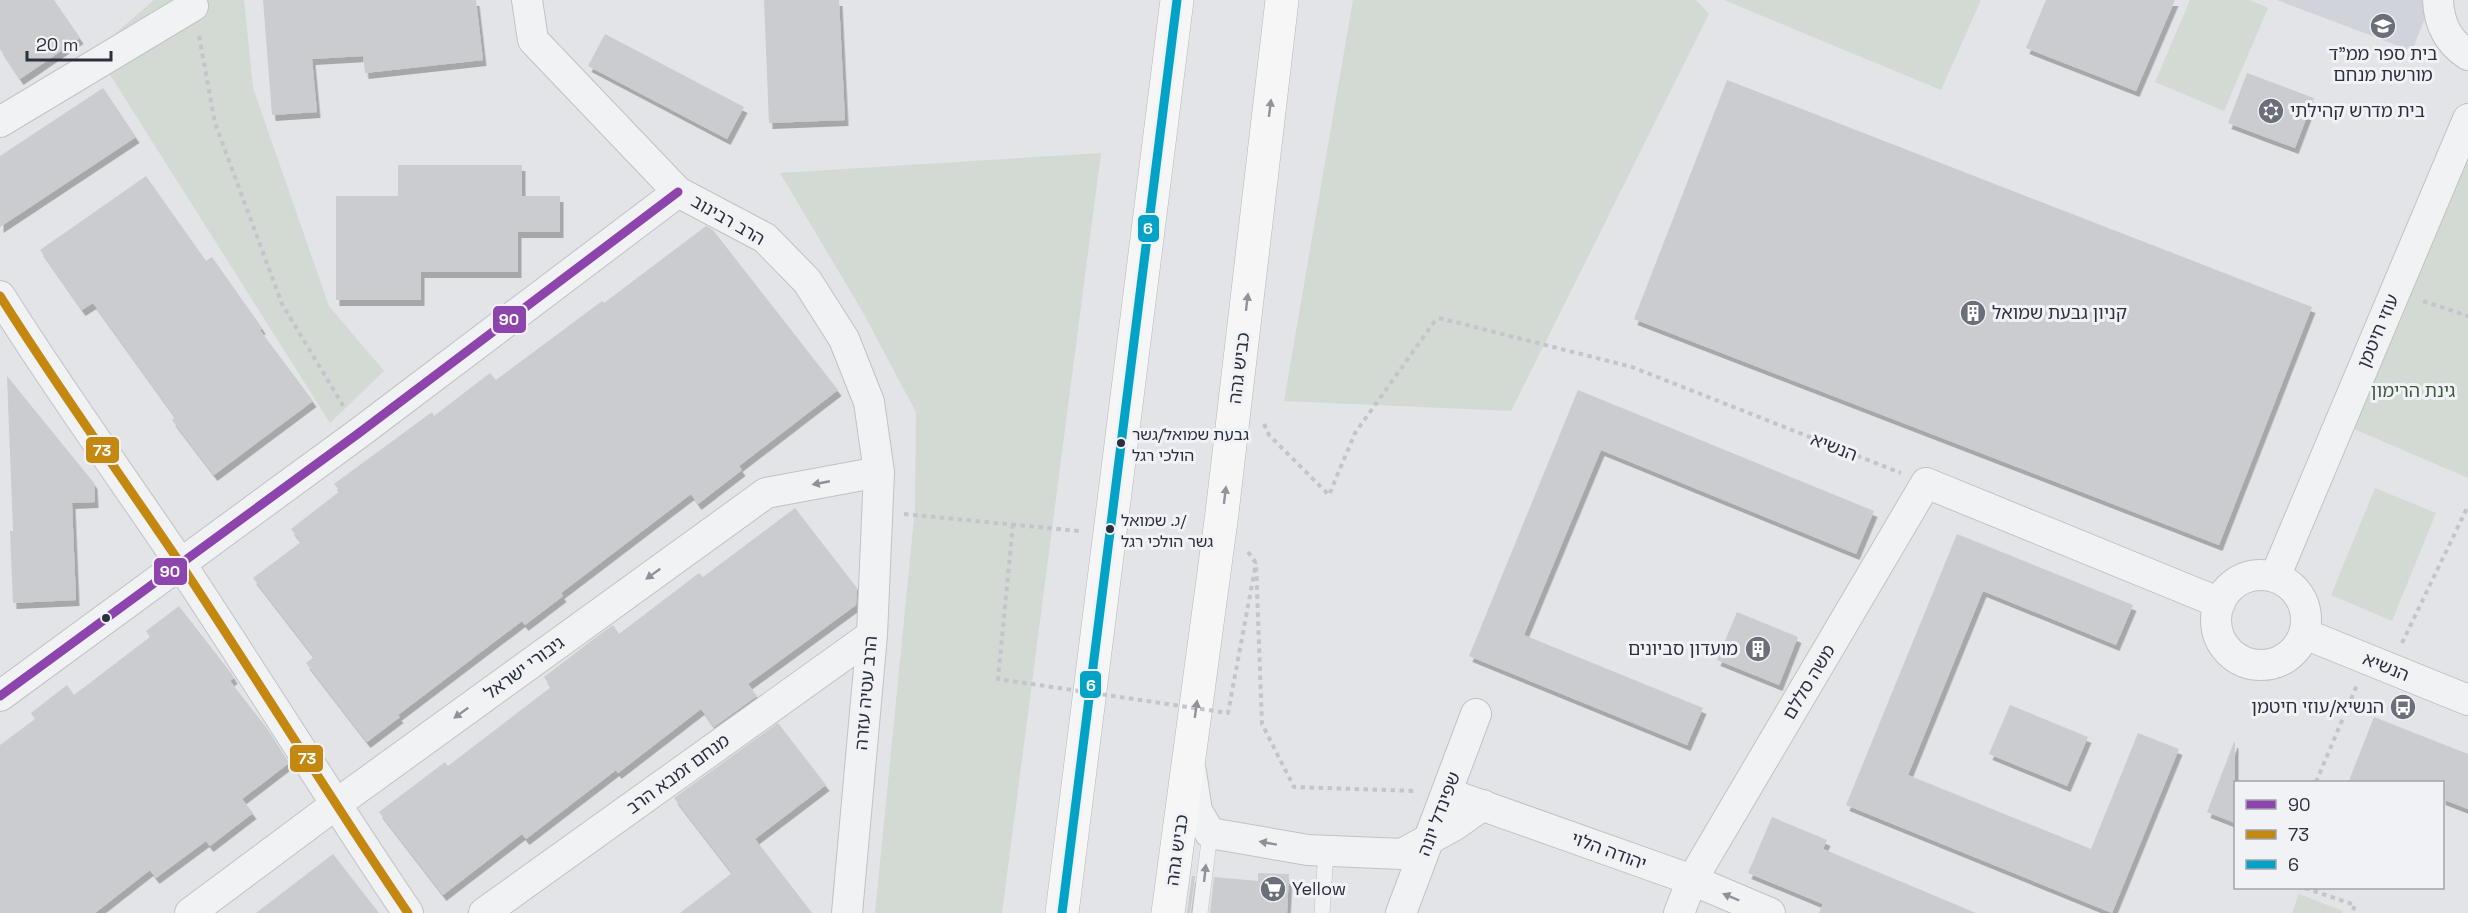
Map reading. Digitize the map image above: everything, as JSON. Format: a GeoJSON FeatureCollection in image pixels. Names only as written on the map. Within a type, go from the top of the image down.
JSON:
{"type":"FeatureCollection","features":[{"type":"Feature","properties":{"kind":"highway"},"geometry":{"type":"LineString","coordinates":[[1062,913],[1177,0]]}},
{"type":"Feature","properties":{"kind":"highway","name":"כביש גהה"},"geometry":{"type":"LineString","coordinates":[[1168,913],[1222,513],[1282,0]]}},
{"type":"Feature","properties":{"kind":"street","name":"הרב רבינוב"},"geometry":{"type":"LineString","coordinates":[[527,0],[533,40],[678,192],[765,238],[807,281],[844,339],[869,402],[879,472]]}},
{"type":"Feature","properties":{"kind":"street"},"geometry":{"type":"LineString","coordinates":[[2438,0],[2439,14],[2445,32],[2468,56]]}},
{"type":"Feature","properties":{"kind":"street"},"geometry":{"type":"LineString","coordinates":[[0,122],[193,6]]}},
{"type":"Feature","properties":{"kind":"street","name":"עוזי חיטמן"},"geometry":{"type":"LineString","coordinates":[[2275,577],[2468,119]]}},
{"type":"Feature","properties":{"kind":"street"},"geometry":{"type":"LineString","coordinates":[[0,696],[359,433],[678,192]]}},
{"type":"Feature","properties":{"kind":"street"},"geometry":{"type":"LineString","coordinates":[[0,296],[13,339],[181,565],[335,805],[408,913]]}},
{"type":"Feature","properties":{"kind":"street","name":"הרב עטיה עזרה"},"geometry":{"type":"LineString","coordinates":[[847,913],[872,635],[879,472]]}},
{"type":"Feature","properties":{"kind":"street","name":"גיבורי ישראל"},"geometry":{"type":"LineString","coordinates":[[190,913],[335,805],[766,493],[879,472]]}},
{"type":"Feature","properties":{"kind":"street"},"geometry":{"type":"LineString","coordinates":[[1926,483],[2220,603]]}},
{"type":"Feature","properties":{"kind":"street","name":"משה סללם"},"geometry":{"type":"LineString","coordinates":[[1679,913],[1692,880],[1926,483]]}},
{"type":"Feature","properties":{"kind":"street"},"geometry":{"type":"LineString","coordinates":[[2259,576],[2275,577],[2295,590],[2303,604],[2307,619],[2305,634],[2297,649],[2285,659],[2266,665],[2251,664],[2231,653],[2221,641],[2216,618],[2220,603],[2225,593],[2237,582],[2259,576]]}},
{"type":"Feature","properties":{"kind":"street","name":"הנשיא"},"geometry":{"type":"LineString","coordinates":[[2305,634],[2468,700]]}},
{"type":"Feature","properties":{"kind":"street","name":"מנחם זמבא הרב"},"geometry":{"type":"LineString","coordinates":[[484,913],[872,635]]}},
{"type":"Feature","properties":{"kind":"street","name":"שפינדל יונה"},"geometry":{"type":"LineString","coordinates":[[1401,913],[1476,714]]}},
{"type":"Feature","properties":{"kind":"street"},"geometry":{"type":"LineString","coordinates":[[1189,760],[1197,811],[1210,833],[1308,850],[1402,854],[1455,825],[1483,805]]}},
{"type":"Feature","properties":{"kind":"street","name":"יהודה הלוי"},"geometry":{"type":"LineString","coordinates":[[1447,793],[1692,880],[1770,913]]}},
{"type":"Feature","properties":{"kind":"lane"},"geometry":{"type":"LineString","coordinates":[[1200,913],[1210,833]]}},
{"type":"Feature","properties":{"kind":"lane"},"geometry":{"type":"LineString","coordinates":[[1322,913],[1326,851]]}},
{"type":"Feature","properties":{"kind":"path"},"geometry":{"type":"LineString","coordinates":[[193,6],[215,123],[282,304],[359,433]]}},
{"type":"Feature","properties":{"kind":"path"},"geometry":{"type":"LineString","coordinates":[[2395,291],[2468,316]]}},
{"type":"Feature","properties":{"kind":"path","name":"הנשיא"},"geometry":{"type":"LineString","coordinates":[[1261,415],[1269,435],[1329,495],[1355,433],[1438,318],[1632,367],[1926,483]]}},
{"type":"Feature","properties":{"kind":"path"},"geometry":{"type":"LineString","coordinates":[[2317,781],[2379,664],[2468,506]]}},
{"type":"Feature","properties":{"kind":"path"},"geometry":{"type":"LineString","coordinates":[[877,511],[1109,534]]}},
{"type":"Feature","properties":{"kind":"path"},"geometry":{"type":"LineString","coordinates":[[1222,513],[1256,563],[1262,724],[1294,786],[1447,793]]}},
{"type":"Feature","properties":{"kind":"path"},"geometry":{"type":"LineString","coordinates":[[1013,524],[998,679],[1228,713],[1256,563]]}},
{"type":"Feature","properties":{"kind":"path"},"geometry":{"type":"LineString","coordinates":[[2308,889],[2355,905],[2352,913]]}},
{"type":"Feature","properties":{"kind":"shaded area","name":"בית ספר ממ\"ד מורשת מנחם"},"geometry":{"type":"Polygon","coordinates":[[[2277,0],[2432,0],[2412,51],[2277,0]]]}},
{"type":"Feature","properties":{"kind":"green space"},"geometry":{"type":"Polygon","coordinates":[[[154,0],[244,0],[253,88],[329,306],[384,371],[330,423],[95,51],[154,0]]]}},
{"type":"Feature","properties":{"kind":"green space"},"geometry":{"type":"Polygon","coordinates":[[[1353,0],[1696,0],[1709,14],[1511,411],[1284,401],[1353,0]]]}},
{"type":"Feature","properties":{"kind":"green space"},"geometry":{"type":"Polygon","coordinates":[[[1724,0],[1981,0],[1941,90],[1724,0]]]}},
{"type":"Feature","properties":{"kind":"green space"},"geometry":{"type":"Polygon","coordinates":[[[2190,0],[2250,0],[2268,8],[2224,111],[2155,82],[2190,0]]]}},
{"type":"Feature","properties":{"kind":"green space","name":"גינת הרימון"},"geometry":{"type":"Polygon","coordinates":[[[2468,119],[2468,478],[2340,423],[2468,119]]]}},
{"type":"Feature","properties":{"kind":"green space"},"geometry":{"type":"Polygon","coordinates":[[[1101,153],[1002,913],[875,913],[915,509],[916,412],[861,309],[780,173],[1101,153]]]}},
{"type":"Feature","properties":{"kind":"green space"},"geometry":{"type":"Polygon","coordinates":[[[2375,488],[2436,513],[2392,621],[2331,595],[2375,488]]]}},
{"type":"Feature","properties":{"kind":"green space"},"geometry":{"type":"Polygon","coordinates":[[[2299,894],[2343,911],[2342,913],[2292,913],[2299,894]]]}},
{"type":"Feature","properties":{"kind":"building"},"geometry":{"type":"Polygon","coordinates":[[[0,0],[54,0],[80,38],[20,79],[0,49],[0,0]]]}},
{"type":"Feature","properties":{"kind":"building"},"geometry":{"type":"Polygon","coordinates":[[[263,0],[476,0],[483,60],[365,73],[363,56],[312,59],[317,112],[272,115],[263,0]]]}},
{"type":"Feature","properties":{"kind":"building"},"geometry":{"type":"Polygon","coordinates":[[[764,0],[839,0],[845,120],[769,123],[764,0]]]}},
{"type":"Feature","properties":{"kind":"building"},"geometry":{"type":"Polygon","coordinates":[[[2046,0],[2175,0],[2136,91],[2026,48],[2046,0]]]}},
{"type":"Feature","properties":{"kind":"building"},"geometry":{"type":"Polygon","coordinates":[[[605,34],[744,107],[727,139],[588,66],[605,34]]]}},
{"type":"Feature","properties":{"kind":"building","name":"בית מדרש קהילתי"},"geometry":{"type":"Polygon","coordinates":[[[2247,73],[2314,98],[2295,148],[2228,123],[2247,73]]]}},
{"type":"Feature","properties":{"kind":"building","name":"קניון גבעת שמואל"},"geometry":{"type":"Polygon","coordinates":[[[1727,80],[2312,307],[2219,545],[1634,319],[1727,80]]]}},
{"type":"Feature","properties":{"kind":"building"},"geometry":{"type":"Polygon","coordinates":[[[103,88],[136,137],[0,227],[0,156],[103,88]]]}},
{"type":"Feature","properties":{"kind":"building"},"geometry":{"type":"Polygon","coordinates":[[[398,165],[522,165],[522,196],[560,196],[560,232],[518,232],[518,272],[421,272],[421,300],[336,300],[336,196],[398,196],[398,165]]]}},
{"type":"Feature","properties":{"kind":"building"},"geometry":{"type":"Polygon","coordinates":[[[146,176],[206,261],[212,257],[262,328],[260,330],[313,401],[214,475],[172,420],[175,417],[93,303],[82,310],[40,250],[146,176]]]}},
{"type":"Feature","properties":{"kind":"building"},"geometry":{"type":"Polygon","coordinates":[[[706,226],[713,230],[838,390],[739,466],[742,470],[698,504],[691,494],[561,593],[563,596],[525,625],[522,621],[398,715],[400,717],[367,742],[306,663],[314,657],[253,578],[301,542],[291,529],[340,491],[334,484],[432,412],[434,416],[490,373],[496,380],[706,226]]]}},
{"type":"Feature","properties":{"kind":"building"},"geometry":{"type":"Polygon","coordinates":[[[7,376],[94,483],[95,502],[72,503],[76,600],[13,603],[10,531],[13,531],[7,376]]]}},
{"type":"Feature","properties":{"kind":"building"},"geometry":{"type":"Polygon","coordinates":[[[1578,390],[1874,511],[1856,554],[1601,450],[1524,635],[1703,708],[1687,745],[1469,656],[1578,390]]]}},
{"type":"Feature","properties":{"kind":"building"},"geometry":{"type":"Polygon","coordinates":[[[795,508],[857,588],[856,605],[748,684],[757,696],[714,727],[701,709],[618,773],[616,770],[526,839],[522,834],[443,895],[379,812],[445,762],[448,766],[551,687],[544,677],[595,638],[613,625],[619,634],[699,573],[703,577],[795,508]]]}},
{"type":"Feature","properties":{"kind":"building"},"geometry":{"type":"Polygon","coordinates":[[[1957,534],[2133,605],[2116,645],[1983,591],[1908,775],[2091,849],[2138,733],[2179,749],[2112,913],[1846,805],[1957,534]]]}},
{"type":"Feature","properties":{"kind":"building"},"geometry":{"type":"Polygon","coordinates":[[[179,606],[231,673],[234,678],[230,681],[266,727],[289,763],[242,799],[253,813],[210,846],[206,841],[156,878],[150,870],[95,913],[0,913],[0,745],[35,719],[31,713],[67,685],[74,695],[150,637],[146,631],[179,606]]]}},
{"type":"Feature","properties":{"kind":"building","name":"מועדון סביונים"},"geometry":{"type":"Polygon","coordinates":[[[1737,612],[1798,637],[1779,685],[1717,660],[1737,612]]]}},
{"type":"Feature","properties":{"kind":"building"},"geometry":{"type":"Polygon","coordinates":[[[2010,705],[2088,737],[2067,786],[1989,754],[2010,705]]]}},
{"type":"Feature","properties":{"kind":"building"},"geometry":{"type":"Polygon","coordinates":[[[2374,717],[2468,754],[2468,809],[2444,800],[2444,781],[2349,781],[2374,717]]]}},
{"type":"Feature","properties":{"kind":"building"},"geometry":{"type":"Polygon","coordinates":[[[778,723],[826,785],[755,839],[812,913],[680,913],[732,873],[674,798],[778,723]]]}},
{"type":"Feature","properties":{"kind":"building"},"geometry":{"type":"Polygon","coordinates":[[[2234,742],[2235,742],[2234,823],[2207,812],[2234,742]]]}},
{"type":"Feature","properties":{"kind":"building"},"geometry":{"type":"Polygon","coordinates":[[[1772,817],[1827,840],[1823,849],[1976,913],[1819,913],[1823,904],[1748,873],[1772,817]]]}},
{"type":"Feature","properties":{"kind":"building"},"geometry":{"type":"Polygon","coordinates":[[[333,854],[379,913],[256,913],[333,854]]]}},
{"type":"Feature","properties":{"kind":"building"},"geometry":{"type":"Polygon","coordinates":[[[1258,873],[1289,874],[1287,913],[1210,913],[1214,877],[1258,881],[1258,873]]]}},
{"type":"Feature","properties":{"kind":"building"},"geometry":{"type":"Polygon","coordinates":[[[1192,876],[1195,876],[1190,913],[1187,913],[1192,876]]]}},
{"type":"Feature","properties":{"kind":"transit line","name":"6"},"geometry":{"type":"LineString","coordinates":[[1062,913],[1177,0]]}},
{"type":"Feature","properties":{"kind":"transit line","name":"90"},"geometry":{"type":"LineString","coordinates":[[0,696],[359,433],[678,192]]}},
{"type":"Feature","properties":{"kind":"transit line","name":"73"},"geometry":{"type":"LineString","coordinates":[[0,296],[180,563],[408,913]]}},
{"type":"Feature","properties":{"kind":"place","name":"בית ספר ממ\"ד מורשת מנחם"},"geometry":{"type":"Point","coordinates":[2383,26]}},
{"type":"Feature","properties":{"kind":"place","name":"בית מדרש קהילתי"},"geometry":{"type":"Point","coordinates":[2271,111]}},
{"type":"Feature","properties":{"kind":"place","name":"קניון גבעת שמואל"},"geometry":{"type":"Point","coordinates":[1973,313]}},
{"type":"Feature","properties":{"kind":"place","name":"גבעת שמואל/גשר הולכי רגל"},"geometry":{"type":"Point","coordinates":[1121,443]}},
{"type":"Feature","properties":{"kind":"place","name":"ג. שמואל/ גשר הולכי רגל"},"geometry":{"type":"Point","coordinates":[1110,529]}},
{"type":"Feature","properties":{"kind":"place","name":"מועדון סביונים"},"geometry":{"type":"Point","coordinates":[1758,649]}},
{"type":"Feature","properties":{"kind":"place","name":"הנשיא/עוזי חיטמן"},"geometry":{"type":"Point","coordinates":[2403,707]}},
{"type":"Feature","properties":{"kind":"place","name":"Yellow"},"geometry":{"type":"Point","coordinates":[1273,889]}}]}
